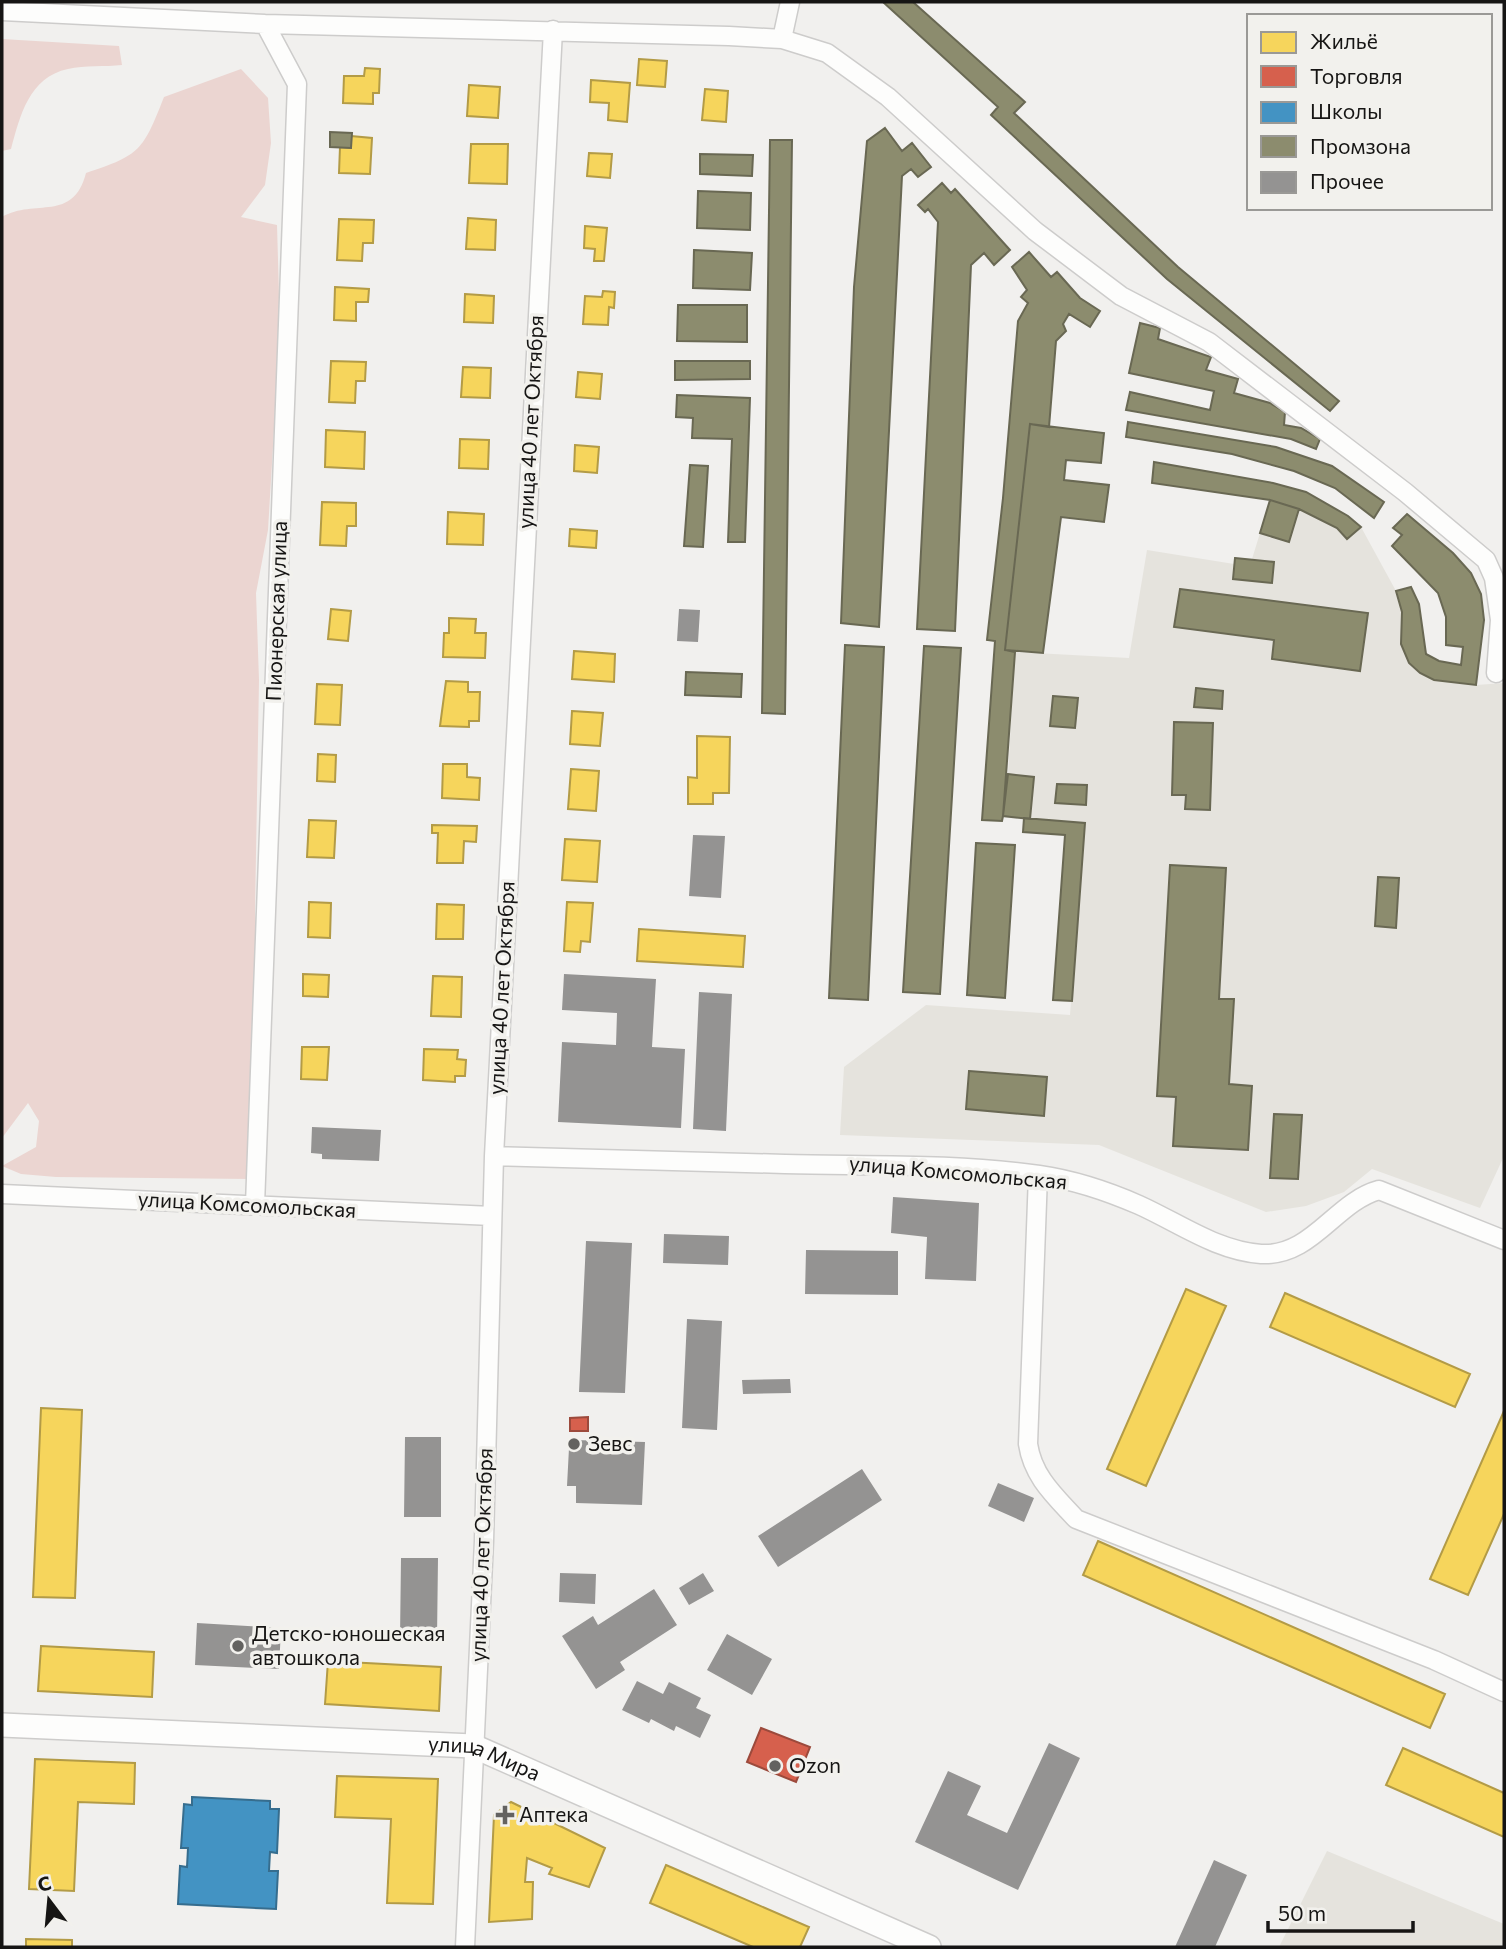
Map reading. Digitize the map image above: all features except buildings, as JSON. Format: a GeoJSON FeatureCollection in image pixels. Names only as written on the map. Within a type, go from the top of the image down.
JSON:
{"type":"FeatureCollection","features":[{"type":"Feature","properties":{"kind":"street"},"geometry":{"type":"LineString","coordinates":[[782,38],[790,2]]}},
{"type":"Feature","properties":{"kind":"street"},"geometry":{"type":"LineString","coordinates":[[2,10],[265,24],[782,38],[827,53],[888,97],[1035,230],[1121,296],[1209,342],[1405,492],[1486,560],[1494,578],[1500,620],[1496,673]]}},
{"type":"Feature","properties":{"kind":"street","name":"Пионерская улица"},"geometry":{"type":"LineString","coordinates":[[255,1205],[297,85],[265,24]]}},
{"type":"Feature","properties":{"kind":"street","name":"улица 40 лет Октября"},"geometry":{"type":"LineString","coordinates":[[465,1947],[484,1541],[494,1156],[553,30]]}},
{"type":"Feature","properties":{"kind":"street","name":"улица Комсомольская"},"geometry":{"type":"LineString","coordinates":[[494,1156],[789,1164],[857,1163],[1038,1175],[1089,1185],[1223,1247],[1263,1254],[1300,1246],[1361,1194],[1379,1190],[1504,1240]]}},
{"type":"Feature","properties":{"kind":"street"},"geometry":{"type":"LineString","coordinates":[[1038,1175],[1028,1444],[1031,1464],[1041,1480],[1076,1520],[1434,1660],[1504,1692]]}},
{"type":"Feature","properties":{"kind":"street","name":"улица Комсомольская"},"geometry":{"type":"LineString","coordinates":[[2,1194],[492,1216]]}},
{"type":"Feature","properties":{"kind":"street","name":"улица Мира"},"geometry":{"type":"LineString","coordinates":[[2,1725],[473,1746],[927,1947]]}},
{"type":"Feature","properties":{"kind":"shaded area"},"geometry":{"type":"Polygon","coordinates":[[[2,39],[119,46],[122,65],[68,69],[44,80],[28,100],[11,149],[2,151],[2,39]]]}},
{"type":"Feature","properties":{"kind":"shaded area"},"geometry":{"type":"Polygon","coordinates":[[[241,69],[268,98],[271,143],[265,185],[241,217],[277,225],[280,329],[268,530],[256,593],[259,680],[255,912],[259,963],[251,1179],[56,1177],[21,1174],[2,1166],[36,1147],[39,1121],[28,1103],[2,1138],[2,217],[27,209],[52,207],[72,198],[86,173],[118,161],[138,148],[151,129],[164,97],[241,69]]]}},
{"type":"Feature","properties":{"kind":"shaded area"},"geometry":{"type":"Polygon","coordinates":[[[1299,509],[1337,528],[1347,539],[1361,527],[1396,591],[1402,612],[1401,644],[1409,663],[1434,680],[1476,685],[1504,683],[1504,1156],[1480,1208],[1372,1169],[1344,1192],[1306,1206],[1266,1212],[1099,1145],[840,1135],[844,1067],[926,1005],[1070,1015],[1085,823],[1030,819],[1034,777],[1008,774],[1015,652],[1129,658],[1147,550],[1234,564],[1235,558],[1252,559],[1260,533],[1289,541],[1299,509]]]}},
{"type":"Feature","properties":{"kind":"shaded area"},"geometry":{"type":"Polygon","coordinates":[[[1327,1851],[1504,1924],[1504,1947],[1279,1947],[1327,1851]]]}},
{"type":"Feature","properties":{"kind":"place","name":"Зевс"},"geometry":{"type":"Point","coordinates":[574,1444]}},
{"type":"Feature","properties":{"kind":"place","name":"Детско-юношеская автошкола"},"geometry":{"type":"Point","coordinates":[238,1646]}},
{"type":"Feature","properties":{"kind":"place","name":"Ozon"},"geometry":{"type":"Point","coordinates":[775,1766]}},
{"type":"Feature","properties":{"kind":"place","name":"Аптека"},"geometry":{"type":"Point","coordinates":[505,1815]}}]}
